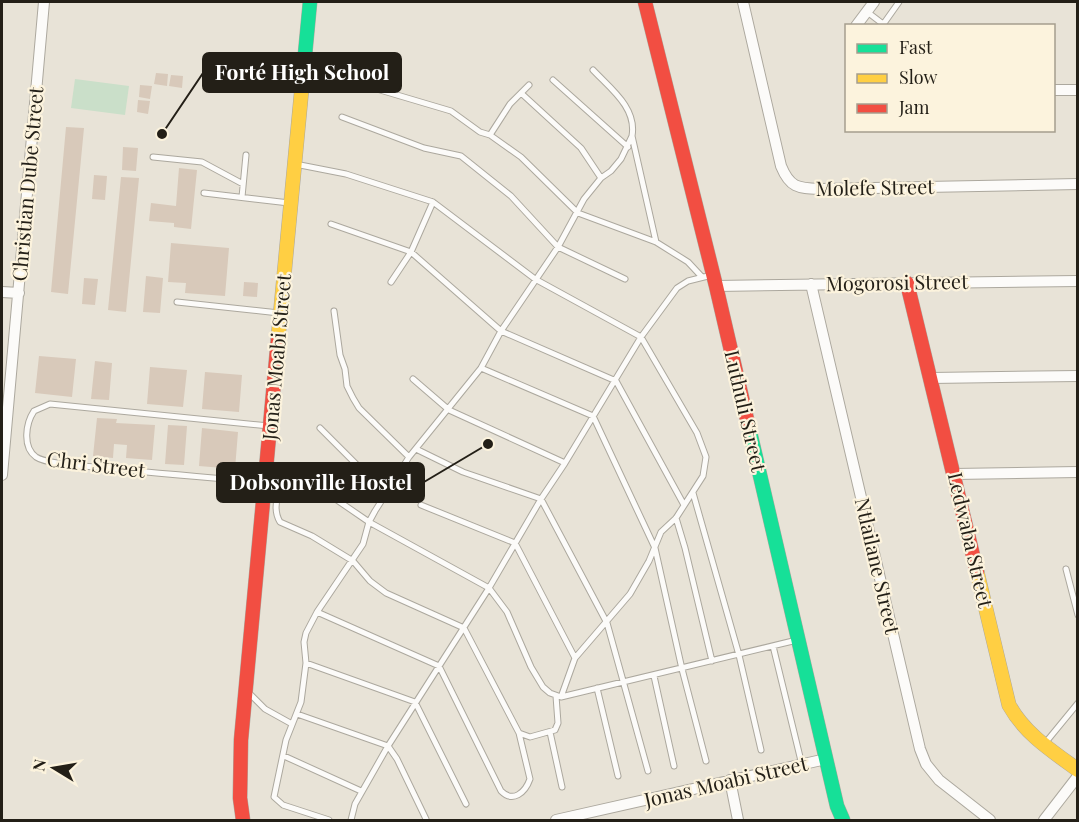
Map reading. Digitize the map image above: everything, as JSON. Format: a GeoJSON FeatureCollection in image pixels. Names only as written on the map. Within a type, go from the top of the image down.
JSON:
{"type":"FeatureCollection","features":[{"type":"Feature","properties":{"kind":"street","name":"Christian Dube Street"},"geometry":{"type":"LineString","coordinates":[[2,475],[44,2]]}},
{"type":"Feature","properties":{"kind":"street","name":"Jonas Moabi Street"},"geometry":{"type":"LineString","coordinates":[[243,820],[239,778],[241,740],[310,2]]}},
{"type":"Feature","properties":{"kind":"street","name":"Luthuli Street"},"geometry":{"type":"LineString","coordinates":[[645,2],[837,806],[843,820]]}},
{"type":"Feature","properties":{"kind":"street","name":"Molefe Street"},"geometry":{"type":"LineString","coordinates":[[743,2],[781,165],[789,182],[796,186],[820,189],[1077,184]]}},
{"type":"Feature","properties":{"kind":"street"},"geometry":{"type":"LineString","coordinates":[[857,24],[874,2]]}},
{"type":"Feature","properties":{"kind":"street"},"geometry":{"type":"LineString","coordinates":[[1055,90],[1077,90]]}},
{"type":"Feature","properties":{"kind":"street","name":"Mogorosi Street"},"geometry":{"type":"LineString","coordinates":[[710,279],[811,284],[1077,281]]}},
{"type":"Feature","properties":{"kind":"street","name":"Ledwaba Street"},"geometry":{"type":"LineString","coordinates":[[907,283],[1009,705],[1017,720],[1077,770]]}},
{"type":"Feature","properties":{"kind":"street","name":"Ntlailane Street"},"geometry":{"type":"LineString","coordinates":[[811,284],[920,749],[926,764],[939,780],[990,820]]}},
{"type":"Feature","properties":{"kind":"street"},"geometry":{"type":"LineString","coordinates":[[2,292],[19,293]]}},
{"type":"Feature","properties":{"kind":"street"},"geometry":{"type":"LineString","coordinates":[[931,378],[1077,376]]}},
{"type":"Feature","properties":{"kind":"street"},"geometry":{"type":"LineString","coordinates":[[954,474],[1077,472]]}},
{"type":"Feature","properties":{"kind":"street","name":"Jonas Moabi Street"},"geometry":{"type":"LineString","coordinates":[[556,820],[826,759]]}},
{"type":"Feature","properties":{"kind":"street"},"geometry":{"type":"LineString","coordinates":[[1044,820],[1077,776]]}},
{"type":"Feature","properties":{"kind":"street"},"geometry":{"type":"LineString","coordinates":[[730,780],[738,820]]}},
{"type":"Feature","properties":{"kind":"lane"},"geometry":{"type":"LineString","coordinates":[[883,24],[899,2]]}},
{"type":"Feature","properties":{"kind":"lane"},"geometry":{"type":"LineString","coordinates":[[866,11],[881,24]]}},
{"type":"Feature","properties":{"kind":"lane"},"geometry":{"type":"LineString","coordinates":[[593,70],[629,110],[633,119],[632,136],[656,242]]}},
{"type":"Feature","properties":{"kind":"lane"},"geometry":{"type":"LineString","coordinates":[[553,80],[628,147]]}},
{"type":"Feature","properties":{"kind":"lane"},"geometry":{"type":"LineString","coordinates":[[490,135],[501,116],[529,85]]}},
{"type":"Feature","properties":{"kind":"lane"},"geometry":{"type":"LineString","coordinates":[[370,87],[451,111],[521,157],[578,213],[656,242],[710,279]]}},
{"type":"Feature","properties":{"kind":"lane"},"geometry":{"type":"LineString","coordinates":[[522,93],[581,148],[601,178]]}},
{"type":"Feature","properties":{"kind":"lane"},"geometry":{"type":"LineString","coordinates":[[342,117],[424,148],[461,156],[511,196],[558,247],[625,279]]}},
{"type":"Feature","properties":{"kind":"lane"},"geometry":{"type":"LineString","coordinates":[[329,820],[283,805],[275,800],[274,793],[292,724],[301,702],[306,663],[304,642],[306,633],[317,612],[353,561],[367,536],[369,522],[385,493],[409,457],[481,368],[501,331],[558,247],[585,199],[601,178],[611,171],[628,147],[632,136]]}},
{"type":"Feature","properties":{"kind":"lane"},"geometry":{"type":"LineString","coordinates":[[242,197],[246,155]]}},
{"type":"Feature","properties":{"kind":"lane"},"geometry":{"type":"LineString","coordinates":[[153,157],[197,161],[243,184]]}},
{"type":"Feature","properties":{"kind":"lane"},"geometry":{"type":"LineString","coordinates":[[295,164],[346,174],[433,202],[535,279],[641,337],[704,448],[706,466],[693,493],[676,518],[661,532],[644,572],[630,594],[575,658],[558,697],[557,726],[550,732],[527,737],[519,733]]}},
{"type":"Feature","properties":{"kind":"lane"},"geometry":{"type":"LineString","coordinates":[[204,193],[291,203]]}},
{"type":"Feature","properties":{"kind":"lane"},"geometry":{"type":"LineString","coordinates":[[391,282],[411,252],[433,202]]}},
{"type":"Feature","properties":{"kind":"lane"},"geometry":{"type":"LineString","coordinates":[[330,224],[411,252],[501,331],[616,381],[684,505]]}},
{"type":"Feature","properties":{"kind":"lane"},"geometry":{"type":"LineString","coordinates":[[351,820],[361,791],[388,746],[489,588],[641,337],[676,288],[688,281],[710,279]]}},
{"type":"Feature","properties":{"kind":"lane"},"geometry":{"type":"LineString","coordinates":[[177,302],[281,313]]}},
{"type":"Feature","properties":{"kind":"lane"},"geometry":{"type":"LineString","coordinates":[[334,311],[340,355],[347,386],[353,398],[359,408],[409,457]]}},
{"type":"Feature","properties":{"kind":"lane"},"geometry":{"type":"LineString","coordinates":[[481,368],[593,416],[654,548],[706,761]]}},
{"type":"Feature","properties":{"kind":"lane"},"geometry":{"type":"LineString","coordinates":[[413,379],[449,410],[565,463]]}},
{"type":"Feature","properties":{"kind":"lane","name":"Chri Street"},"geometry":{"type":"LineString","coordinates":[[265,482],[42,460],[35,456],[28,445],[27,426],[34,411],[50,404],[270,426]]}},
{"type":"Feature","properties":{"kind":"lane"},"geometry":{"type":"LineString","coordinates":[[321,428],[385,493]]}},
{"type":"Feature","properties":{"kind":"lane"},"geometry":{"type":"LineString","coordinates":[[416,449],[463,472],[541,499],[607,623],[648,771]]}},
{"type":"Feature","properties":{"kind":"lane"},"geometry":{"type":"LineString","coordinates":[[317,612],[439,666],[501,791],[512,797],[523,792],[530,779],[519,733],[464,628],[386,593],[370,581],[353,561],[312,536],[280,522],[276,511],[278,496],[290,473],[295,473],[369,522],[489,588],[507,612],[531,667],[543,687],[558,697],[654,676],[798,639]]}},
{"type":"Feature","properties":{"kind":"lane"},"geometry":{"type":"LineString","coordinates":[[693,493],[739,655],[761,750]]}},
{"type":"Feature","properties":{"kind":"lane"},"geometry":{"type":"LineString","coordinates":[[421,505],[515,543],[575,658]]}},
{"type":"Feature","properties":{"kind":"lane"},"geometry":{"type":"LineString","coordinates":[[676,518],[712,661]]}},
{"type":"Feature","properties":{"kind":"lane"},"geometry":{"type":"LineString","coordinates":[[1066,569],[1077,615]]}},
{"type":"Feature","properties":{"kind":"lane"},"geometry":{"type":"LineString","coordinates":[[773,646],[802,765]]}},
{"type":"Feature","properties":{"kind":"lane"},"geometry":{"type":"LineString","coordinates":[[306,663],[415,702],[466,804]]}},
{"type":"Feature","properties":{"kind":"lane"},"geometry":{"type":"LineString","coordinates":[[654,676],[675,766]]}},
{"type":"Feature","properties":{"kind":"lane"},"geometry":{"type":"LineString","coordinates":[[597,688],[618,776]]}},
{"type":"Feature","properties":{"kind":"lane"},"geometry":{"type":"LineString","coordinates":[[247,690],[265,709],[292,724]]}},
{"type":"Feature","properties":{"kind":"lane"},"geometry":{"type":"LineString","coordinates":[[1044,744],[1077,703]]}},
{"type":"Feature","properties":{"kind":"lane"},"geometry":{"type":"LineString","coordinates":[[297,714],[388,746],[397,759],[426,819]]}},
{"type":"Feature","properties":{"kind":"lane"},"geometry":{"type":"LineString","coordinates":[[550,732],[562,787]]}},
{"type":"Feature","properties":{"kind":"lane"},"geometry":{"type":"LineString","coordinates":[[284,756],[361,791]]}},
{"type":"Feature","properties":{"kind":"green space"},"geometry":{"type":"Polygon","coordinates":[[[75,79],[129,86],[125,115],[71,108],[75,79]]]}},
{"type":"Feature","properties":{"kind":"building"},"geometry":{"type":"Polygon","coordinates":[[[156,73],[168,74],[167,86],[154,84],[156,73]]]}},
{"type":"Feature","properties":{"kind":"building"},"geometry":{"type":"Polygon","coordinates":[[[171,75],[183,76],[182,88],[169,86],[171,75]]]}},
{"type":"Feature","properties":{"kind":"building"},"geometry":{"type":"Polygon","coordinates":[[[140,85],[152,86],[150,99],[139,97],[140,85]]]}},
{"type":"Feature","properties":{"kind":"building"},"geometry":{"type":"Polygon","coordinates":[[[138,100],[150,101],[148,114],[137,112],[138,100]]]}},
{"type":"Feature","properties":{"kind":"building"},"geometry":{"type":"Polygon","coordinates":[[[66,127],[84,128],[68,294],[51,292],[66,127]]]}},
{"type":"Feature","properties":{"kind":"building"},"geometry":{"type":"Polygon","coordinates":[[[123,147],[138,148],[136,171],[122,170],[123,147]]]}},
{"type":"Feature","properties":{"kind":"building"},"geometry":{"type":"Polygon","coordinates":[[[179,168],[197,170],[191,229],[174,227],[174,223],[149,221],[151,203],[176,206],[179,168]]]}},
{"type":"Feature","properties":{"kind":"building"},"geometry":{"type":"Polygon","coordinates":[[[94,175],[107,176],[105,200],[92,199],[94,175]]]}},
{"type":"Feature","properties":{"kind":"building"},"geometry":{"type":"Polygon","coordinates":[[[121,177],[139,178],[126,312],[108,310],[121,177]]]}},
{"type":"Feature","properties":{"kind":"building"},"geometry":{"type":"Polygon","coordinates":[[[171,243],[229,248],[225,296],[185,293],[186,283],[168,282],[171,243]]]}},
{"type":"Feature","properties":{"kind":"building"},"geometry":{"type":"Polygon","coordinates":[[[146,276],[163,278],[160,313],[143,312],[146,276]]]}},
{"type":"Feature","properties":{"kind":"building"},"geometry":{"type":"Polygon","coordinates":[[[84,278],[98,279],[95,305],[82,304],[84,278]]]}},
{"type":"Feature","properties":{"kind":"building"},"geometry":{"type":"Polygon","coordinates":[[[244,282],[258,283],[257,297],[243,296],[244,282]]]}},
{"type":"Feature","properties":{"kind":"building"},"geometry":{"type":"Polygon","coordinates":[[[39,356],[76,359],[72,397],[35,393],[39,356]]]}},
{"type":"Feature","properties":{"kind":"building"},"geometry":{"type":"Polygon","coordinates":[[[95,361],[112,363],[109,400],[91,399],[95,361]]]}},
{"type":"Feature","properties":{"kind":"building"},"geometry":{"type":"Polygon","coordinates":[[[150,367],[187,370],[183,407],[147,404],[150,367]]]}},
{"type":"Feature","properties":{"kind":"building"},"geometry":{"type":"Polygon","coordinates":[[[205,372],[242,375],[239,412],[202,409],[205,372]]]}},
{"type":"Feature","properties":{"kind":"building"},"geometry":{"type":"Polygon","coordinates":[[[97,418],[117,419],[116,423],[155,425],[152,460],[126,458],[127,445],[114,444],[113,458],[93,456],[97,418]]]}},
{"type":"Feature","properties":{"kind":"building"},"geometry":{"type":"Polygon","coordinates":[[[168,425],[187,426],[184,465],[165,464],[168,425]]]}},
{"type":"Feature","properties":{"kind":"building"},"geometry":{"type":"Polygon","coordinates":[[[202,428],[238,432],[235,469],[199,466],[202,428]]]}},
{"type":"Feature","properties":{"kind":"traffic: fast"},"geometry":{"type":"LineString","coordinates":[[302,86],[310,2]]}},
{"type":"Feature","properties":{"kind":"traffic: fast"},"geometry":{"type":"LineString","coordinates":[[749,428],[837,806],[843,820]]}},
{"type":"Feature","properties":{"kind":"traffic: slow"},"geometry":{"type":"LineString","coordinates":[[278,339],[302,86]]}},
{"type":"Feature","properties":{"kind":"traffic: slow"},"geometry":{"type":"LineString","coordinates":[[977,572],[1009,705],[1031,733],[1078,770]]}},
{"type":"Feature","properties":{"kind":"traffic: jam"},"geometry":{"type":"LineString","coordinates":[[645,2],[749,428]]}},
{"type":"Feature","properties":{"kind":"traffic: jam"},"geometry":{"type":"LineString","coordinates":[[907,283],[977,572]]}},
{"type":"Feature","properties":{"kind":"traffic: jam"},"geometry":{"type":"LineString","coordinates":[[243,820],[240,798],[241,740],[278,339]]}},
{"type":"Feature","properties":{"kind":"place","name":"Forté High School"},"geometry":{"type":"Point","coordinates":[162,134]}},
{"type":"Feature","properties":{"kind":"place","name":"Dobsonville Hostel"},"geometry":{"type":"Point","coordinates":[488,444]}}]}
